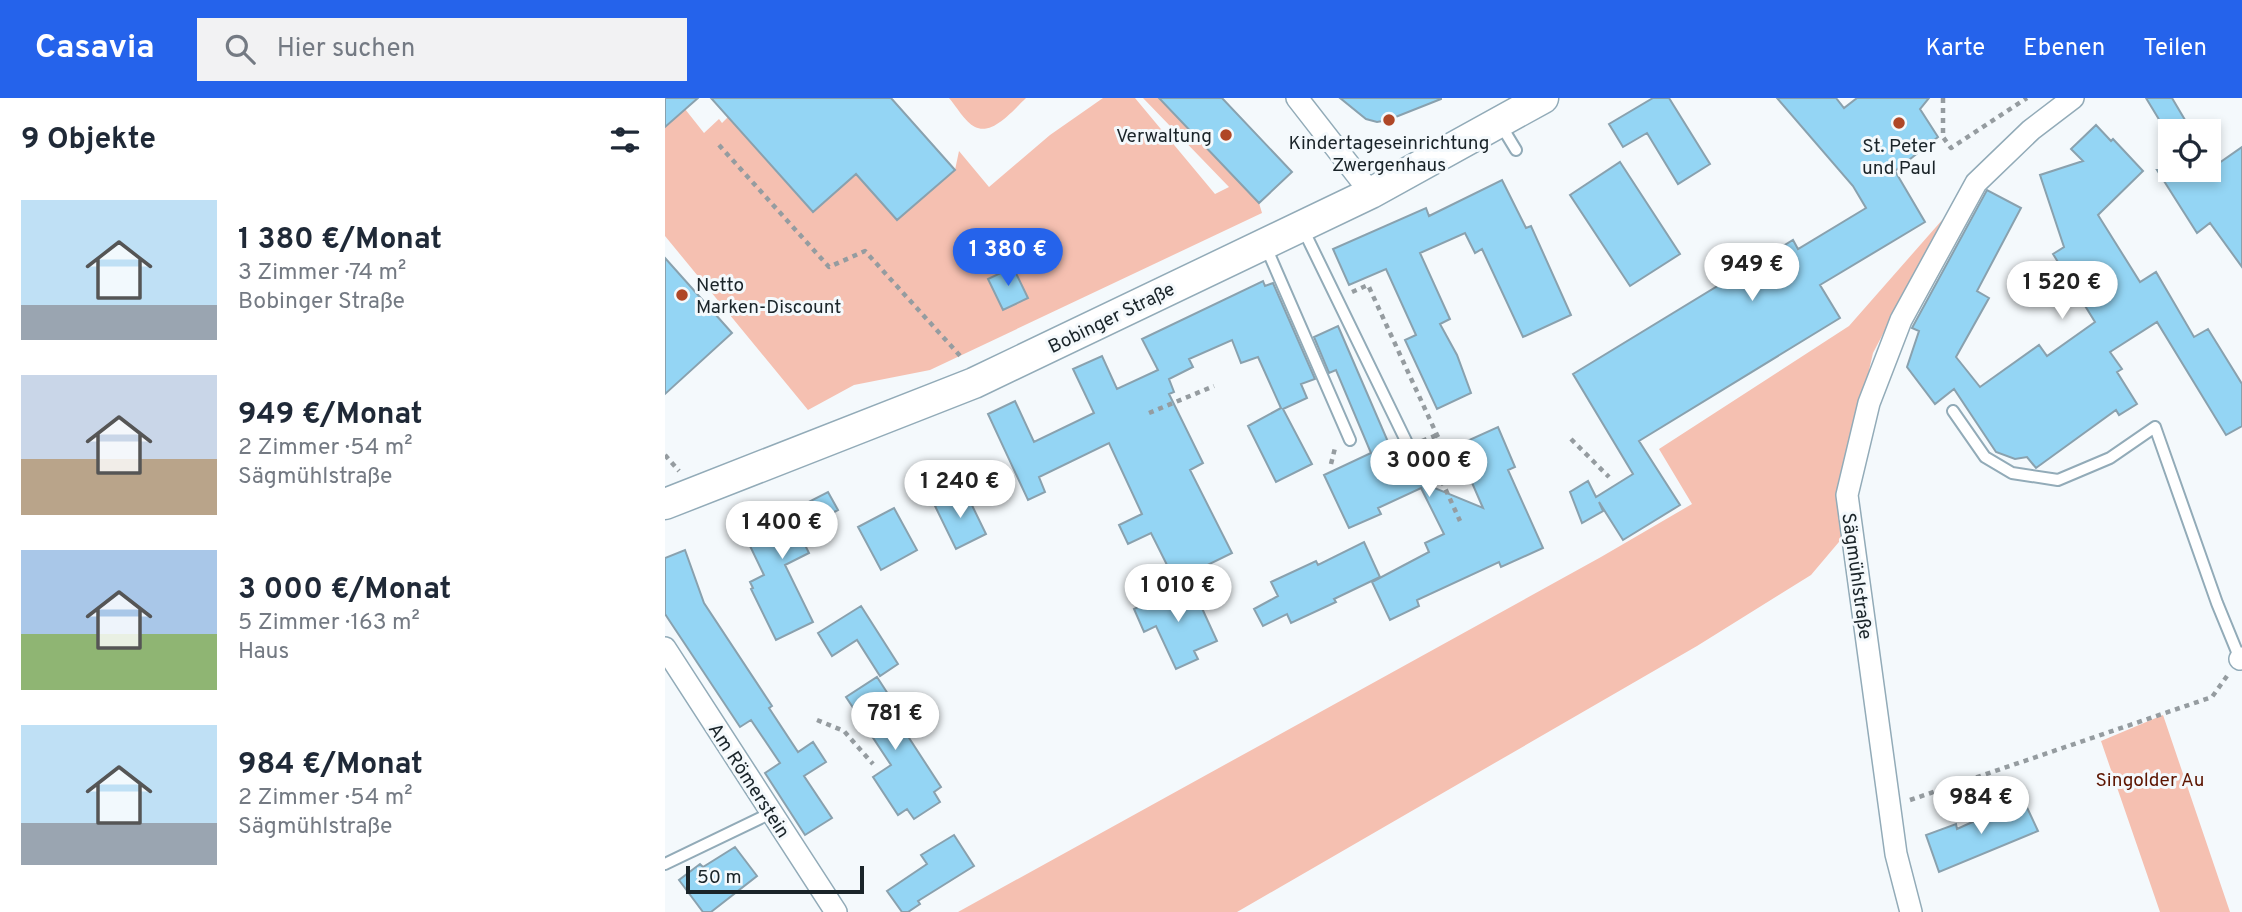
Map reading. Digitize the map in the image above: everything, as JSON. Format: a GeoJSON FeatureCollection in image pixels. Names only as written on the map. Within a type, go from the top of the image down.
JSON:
{"type":"FeatureCollection","features":[{"type":"Feature","properties":{"kind":"main road","name":"Bobinger Straße"},"geometry":{"type":"LineString","coordinates":[[665,504],[974,383],[1371,193],[1543,98]]}},
{"type":"Feature","properties":{"kind":"street"},"geometry":{"type":"LineString","coordinates":[[1297,98],[1371,193]]}},
{"type":"Feature","properties":{"kind":"street","name":"Sägmühlstraße"},"geometry":{"type":"LineString","coordinates":[[1911,912],[1896,854],[1846,495],[1870,403],[1902,320],[1976,183],[2031,130],[2073,98]]}},
{"type":"Feature","properties":{"kind":"street","name":"Am Römerstein"},"geometry":{"type":"LineString","coordinates":[[665,648],[836,912]]}},
{"type":"Feature","properties":{"kind":"lane"},"geometry":{"type":"LineString","coordinates":[[1499,122],[1516,150]]}},
{"type":"Feature","properties":{"kind":"lane"},"geometry":{"type":"LineString","coordinates":[[1302,226],[1409,447]]}},
{"type":"Feature","properties":{"kind":"lane"},"geometry":{"type":"LineString","coordinates":[[1264,244],[1350,440]]}},
{"type":"Feature","properties":{"kind":"lane"},"geometry":{"type":"LineString","coordinates":[[1953,411],[1985,457],[2012,473],[2058,480],[2110,458],[2155,427],[2217,603],[2241,658]]}},
{"type":"Feature","properties":{"kind":"lane"},"geometry":{"type":"LineString","coordinates":[[665,864],[771,813]]}},
{"type":"Feature","properties":{"kind":"path"},"geometry":{"type":"LineString","coordinates":[[1943,98],[1943,137],[1951,148],[2027,98]]}},
{"type":"Feature","properties":{"kind":"path"},"geometry":{"type":"LineString","coordinates":[[719,145],[829,267],[865,251],[964,360],[974,383]]}},
{"type":"Feature","properties":{"kind":"path"},"geometry":{"type":"LineString","coordinates":[[1339,298],[1368,285],[1437,435],[1460,475]]}},
{"type":"Feature","properties":{"kind":"path"},"geometry":{"type":"LineString","coordinates":[[1149,413],[1215,386]]}},
{"type":"Feature","properties":{"kind":"path"},"geometry":{"type":"LineString","coordinates":[[1570,439],[1609,477]]}},
{"type":"Feature","properties":{"kind":"path"},"geometry":{"type":"LineString","coordinates":[[1423,440],[1460,521]]}},
{"type":"Feature","properties":{"kind":"path"},"geometry":{"type":"LineString","coordinates":[[665,455],[679,471]]}},
{"type":"Feature","properties":{"kind":"path"},"geometry":{"type":"LineString","coordinates":[[1909,811],[1907,801],[2212,697],[2241,658]]}},
{"type":"Feature","properties":{"kind":"path"},"geometry":{"type":"LineString","coordinates":[[817,720],[844,731],[873,764]]}},
{"type":"Feature","properties":{"kind":"green space"},"geometry":{"type":"Polygon","coordinates":[[[949,98],[1026,98],[996,125],[982,129],[968,121],[949,98]]]}},
{"type":"Feature","properties":{"kind":"green space"},"geometry":{"type":"Polygon","coordinates":[[[1103,98],[1135,98],[1215,194],[1229,187],[1143,98],[1159,98],[1259,203],[1262,213],[930,370],[854,385],[808,410],[665,236],[665,127],[685,109],[704,133],[719,119],[722,123],[728,117],[812,212],[856,174],[897,220],[955,170],[959,151],[989,187],[1050,135],[1103,98]]]}},
{"type":"Feature","properties":{"kind":"green space"},"geometry":{"type":"Polygon","coordinates":[[[1943,219],[1873,353],[1842,487],[1844,536],[1811,575],[1697,646],[1237,912],[958,912],[1601,557],[1692,504],[1659,449],[1849,326],[1943,219]]]}},
{"type":"Feature","properties":{"kind":"green space","name":"Singolder Au"},"geometry":{"type":"Polygon","coordinates":[[[2163,715],[2230,912],[2160,912],[2101,741],[2163,715]]]}},
{"type":"Feature","properties":{"kind":"building"},"geometry":{"type":"Polygon","coordinates":[[[665,98],[698,98],[665,127],[665,98]]]}},
{"type":"Feature","properties":{"kind":"building"},"geometry":{"type":"Polygon","coordinates":[[[711,98],[891,98],[955,170],[897,220],[856,174],[813,212],[711,98]]]}},
{"type":"Feature","properties":{"kind":"building","name":"Verwaltung"},"geometry":{"type":"Polygon","coordinates":[[[1159,98],[1222,98],[1292,172],[1259,203],[1159,98]]]}},
{"type":"Feature","properties":{"kind":"building"},"geometry":{"type":"Polygon","coordinates":[[[1340,98],[1441,99],[1377,122],[1366,119],[1340,98]]]}},
{"type":"Feature","properties":{"kind":"building"},"geometry":{"type":"Polygon","coordinates":[[[1653,98],[1669,98],[1710,164],[1678,184],[1647,133],[1623,147],[1609,124],[1653,98]]]}},
{"type":"Feature","properties":{"kind":"building"},"geometry":{"type":"Polygon","coordinates":[[[1777,98],[1836,98],[1844,108],[1857,98],[1929,98],[1920,109],[1938,137],[1895,171],[1925,222],[1820,285],[1840,318],[1639,441],[1680,505],[1623,540],[1599,502],[1603,511],[1582,523],[1570,492],[1588,481],[1596,497],[1633,474],[1573,374],[1793,240],[1798,249],[1866,208],[1853,186],[1777,98]]]}},
{"type":"Feature","properties":{"kind":"building"},"geometry":{"type":"Polygon","coordinates":[[[2146,98],[2172,98],[2184,119],[2159,119],[2146,98]]]}},
{"type":"Feature","properties":{"kind":"building"},"geometry":{"type":"Polygon","coordinates":[[[2096,125],[2143,171],[2098,215],[2140,282],[2156,272],[2194,337],[2208,329],[2242,384],[2242,426],[2226,435],[2157,322],[2110,352],[2122,369],[2117,372],[2137,404],[2119,415],[2116,410],[2036,468],[2027,457],[2015,459],[1996,452],[1954,389],[1935,404],[1907,367],[1919,331],[1912,328],[1987,190],[2021,208],[1977,291],[1989,298],[1956,357],[1980,387],[2039,345],[2047,356],[2095,322],[2053,254],[2064,247],[2040,175],[2083,161],[2071,149],[2096,125]]]}},
{"type":"Feature","properties":{"kind":"building"},"geometry":{"type":"Polygon","coordinates":[[[2242,147],[2242,267],[2210,223],[2197,233],[2165,182],[2221,182],[2221,162],[2242,147]]]}},
{"type":"Feature","properties":{"kind":"building"},"geometry":{"type":"Polygon","coordinates":[[[1620,162],[1680,254],[1630,286],[1570,195],[1620,162]]]}},
{"type":"Feature","properties":{"kind":"building"},"geometry":{"type":"Polygon","coordinates":[[[1502,180],[1526,228],[1531,226],[1571,315],[1523,337],[1482,249],[1475,253],[1465,233],[1420,253],[1450,319],[1440,324],[1457,355],[1471,393],[1437,409],[1405,340],[1416,335],[1386,269],[1349,285],[1333,249],[1426,208],[1429,216],[1502,180]]]}},
{"type":"Feature","properties":{"kind":"building","name":"Netto Marken-Discount"},"geometry":{"type":"Polygon","coordinates":[[[665,258],[732,333],[665,394],[665,258]]]}},
{"type":"Feature","properties":{"kind":"building"},"geometry":{"type":"Polygon","coordinates":[[[1013,267],[1028,298],[1003,310],[988,279],[1013,267]]]}},
{"type":"Feature","properties":{"kind":"building"},"geometry":{"type":"Polygon","coordinates":[[[1263,281],[1265,286],[1273,283],[1315,379],[1301,384],[1307,398],[1283,409],[1312,464],[1276,482],[1248,426],[1281,408],[1258,357],[1241,363],[1232,340],[1189,359],[1193,367],[1169,379],[1174,392],[1169,394],[1203,463],[1190,470],[1232,553],[1175,581],[1151,533],[1128,544],[1119,525],[1142,514],[1109,443],[1039,477],[1045,492],[1028,500],[988,414],[1015,401],[1034,442],[1094,413],[1073,369],[1102,356],[1117,389],[1158,370],[1142,339],[1263,281]]]}},
{"type":"Feature","properties":{"kind":"building"},"geometry":{"type":"Polygon","coordinates":[[[1338,326],[1401,472],[1424,462],[1433,482],[1427,485],[1483,508],[1456,446],[1498,427],[1515,467],[1508,470],[1543,548],[1501,567],[1499,562],[1417,600],[1419,606],[1390,620],[1372,582],[1429,552],[1425,543],[1444,534],[1421,488],[1378,508],[1381,514],[1349,528],[1324,475],[1371,453],[1336,370],[1329,373],[1314,337],[1338,326]]]}},
{"type":"Feature","properties":{"kind":"building"},"geometry":{"type":"Polygon","coordinates":[[[965,491],[986,534],[956,549],[935,506],[965,491]]]}},
{"type":"Feature","properties":{"kind":"building"},"geometry":{"type":"Polygon","coordinates":[[[828,492],[838,510],[798,531],[809,553],[785,565],[813,622],[776,640],[751,589],[753,588],[750,582],[764,575],[738,521],[768,506],[771,513],[786,506],[789,512],[828,492]]]}},
{"type":"Feature","properties":{"kind":"building"},"geometry":{"type":"Polygon","coordinates":[[[894,508],[917,550],[881,570],[858,527],[894,508]]]}},
{"type":"Feature","properties":{"kind":"building"},"geometry":{"type":"Polygon","coordinates":[[[1364,542],[1380,577],[1291,623],[1287,614],[1263,626],[1254,609],[1278,596],[1271,582],[1316,561],[1318,565],[1364,542]]]}},
{"type":"Feature","properties":{"kind":"building"},"geometry":{"type":"Polygon","coordinates":[[[685,550],[704,603],[772,706],[769,708],[798,752],[813,742],[826,762],[804,776],[832,818],[805,835],[765,773],[780,763],[751,720],[740,727],[665,614],[665,558],[685,550]]]}},
{"type":"Feature","properties":{"kind":"building"},"geometry":{"type":"Polygon","coordinates":[[[1190,582],[1217,641],[1194,651],[1198,659],[1176,669],[1156,626],[1144,632],[1134,609],[1190,582]]]}},
{"type":"Feature","properties":{"kind":"building"},"geometry":{"type":"Polygon","coordinates":[[[861,606],[898,664],[880,676],[857,640],[832,656],[818,633],[861,606]]]}},
{"type":"Feature","properties":{"kind":"building"},"geometry":{"type":"Polygon","coordinates":[[[877,677],[903,717],[898,721],[941,787],[934,792],[940,802],[914,819],[907,809],[898,815],[873,777],[891,765],[846,697],[877,677]]]}},
{"type":"Feature","properties":{"kind":"building"},"geometry":{"type":"Polygon","coordinates":[[[2023,799],[2038,831],[1939,872],[1926,835],[1956,824],[1957,829],[2023,799]]]}},
{"type":"Feature","properties":{"kind":"building"},"geometry":{"type":"Polygon","coordinates":[[[954,835],[974,866],[918,901],[920,904],[908,912],[902,912],[887,891],[927,864],[921,855],[954,835]]]}},
{"type":"Feature","properties":{"kind":"building"},"geometry":{"type":"Polygon","coordinates":[[[735,847],[757,876],[711,912],[703,912],[679,880],[700,864],[703,867],[735,847]]]}},
{"type":"Feature","properties":{"kind":"place","name":"Kindertageseinrichtung Zwergenhaus"},"geometry":{"type":"Point","coordinates":[1389,120]}},
{"type":"Feature","properties":{"kind":"place","name":"St. Peter und Paul"},"geometry":{"type":"Point","coordinates":[1899,123]}},
{"type":"Feature","properties":{"kind":"place","name":"Verwaltung"},"geometry":{"type":"Point","coordinates":[1226,135]}},
{"type":"Feature","properties":{"kind":"place","name":"Netto Marken-Discount"},"geometry":{"type":"Point","coordinates":[682,295]}}]}
